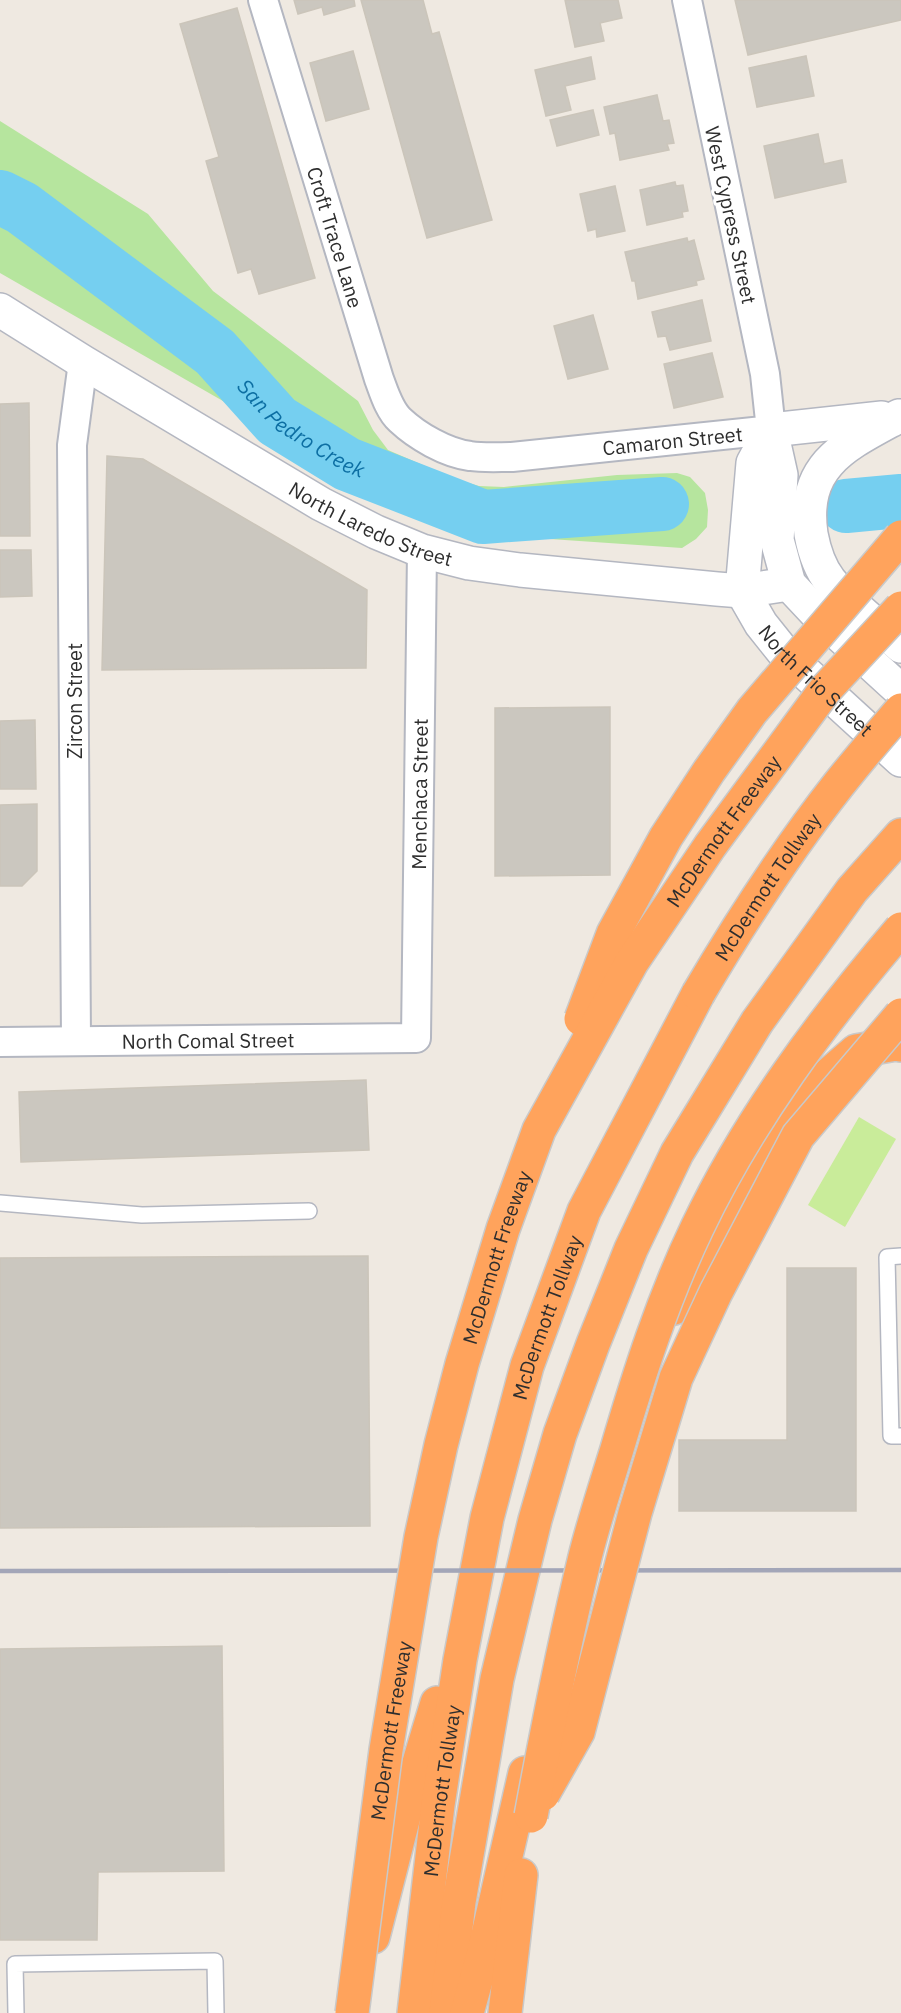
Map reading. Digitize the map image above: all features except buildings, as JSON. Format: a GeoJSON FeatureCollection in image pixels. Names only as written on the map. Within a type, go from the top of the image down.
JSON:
{"type":"FeatureCollection","features":[{"type":"Feature","properties":{"kind":"highway"},"geometry":{"type":"LineString","coordinates":[[539,1130],[614,934],[666,837],[752,711],[901,537]]}},
{"type":"Feature","properties":{"kind":"highway","name":"McDermott Freeway"},"geometry":{"type":"LineString","coordinates":[[353,2013],[386,1750],[423,1526],[465,1353],[503,1229],[539,1130],[632,962],[710,846],[825,690],[901,608]]}},
{"type":"Feature","properties":{"kind":"highway","name":"McDermott Tollway"},"geometry":{"type":"LineString","coordinates":[[414,2013],[438,1805],[460,1660],[487,1518],[527,1366],[584,1211],[698,994],[731,938],[839,783],[901,710]]}},
{"type":"Feature","properties":{"kind":"highway","name":"McDermott Tollway"},"geometry":{"type":"LineString","coordinates":[[446,2013],[459,1902],[497,1679],[535,1520],[560,1434],[593,1344],[632,1249],[672,1164],[757,1023],[852,890],[901,835]]}},
{"type":"Feature","properties":{"kind":"highway"},"geometry":{"type":"LineString","coordinates":[[505,2013],[515,1919],[553,1696],[586,1555],[645,1355],[696,1229],[756,1120],[830,1015],[901,929]]}},
{"type":"Feature","properties":{"kind":"highway"},"geometry":{"type":"LineString","coordinates":[[531,1816],[578,1732],[635,1513],[676,1378],[716,1293],[798,1136],[901,1015]]}},
{"type":"Feature","properties":{"kind":"highway"},"geometry":{"type":"LineString","coordinates":[[467,2013],[549,1667],[602,1475],[662,1328],[752,1173],[826,1077],[856,1051],[901,1045]]}},
{"type":"Feature","properties":{"kind":"highway"},"geometry":{"type":"LineString","coordinates":[[353,2013],[411,1789],[478,1566]]}},
{"type":"Feature","properties":{"kind":"main road","name":"North Laredo Street"},"geometry":{"type":"LineString","coordinates":[[0,310],[321,504],[376,532],[422,551],[469,563],[519,570],[742,591],[789,584]]}},
{"type":"Feature","properties":{"kind":"main road","name":"Camaron Street"},"geometry":{"type":"LineString","coordinates":[[771,430],[900,416]]}},
{"type":"Feature","properties":{"kind":"main road"},"geometry":{"type":"LineString","coordinates":[[900,416],[847,444],[827,464],[816,479],[810,499],[809,522],[818,560],[828,579],[901,646]]}},
{"type":"Feature","properties":{"kind":"main road","name":"West Cypress Street"},"geometry":{"type":"LineString","coordinates":[[771,430],[781,475],[777,540],[789,584]]}},
{"type":"Feature","properties":{"kind":"main road"},"geometry":{"type":"LineString","coordinates":[[742,591],[753,463],[771,430]]}},
{"type":"Feature","properties":{"kind":"main road"},"geometry":{"type":"LineString","coordinates":[[789,584],[819,616],[901,691]]}},
{"type":"Feature","properties":{"kind":"main road","name":"North Frio Street"},"geometry":{"type":"LineString","coordinates":[[742,591],[761,624],[785,654],[901,760]]}},
{"type":"Feature","properties":{"kind":"street","name":"Croft Trace Lane"},"geometry":{"type":"LineString","coordinates":[[263,0],[388,402],[399,419],[420,435],[444,448]]}},
{"type":"Feature","properties":{"kind":"street","name":"West Cypress Street"},"geometry":{"type":"LineString","coordinates":[[687,0],[765,374],[771,430]]}},
{"type":"Feature","properties":{"kind":"street","name":"Zircon Street"},"geometry":{"type":"LineString","coordinates":[[76,1041],[72,445],[83,362]]}},
{"type":"Feature","properties":{"kind":"street","name":"Camaron Street"},"geometry":{"type":"LineString","coordinates":[[444,448],[468,456],[512,457],[771,430]]}},
{"type":"Feature","properties":{"kind":"street","name":"Menchaca Street"},"geometry":{"type":"LineString","coordinates":[[416,1038],[422,551]]}},
{"type":"Feature","properties":{"kind":"street","name":"North Comal Street"},"geometry":{"type":"LineString","coordinates":[[0,1042],[416,1038]]}},
{"type":"Feature","properties":{"kind":"lane"},"geometry":{"type":"LineString","coordinates":[[0,1203],[142,1215],[309,1210]]}},
{"type":"Feature","properties":{"kind":"lane"},"geometry":{"type":"LineString","coordinates":[[901,1257],[887,1257],[891,1436],[901,1436]]}},
{"type":"Feature","properties":{"kind":"lane"},"geometry":{"type":"LineString","coordinates":[[16,2013],[15,1964],[215,1961],[216,2013]]}},
{"type":"Feature","properties":{"kind":"green space"},"geometry":{"type":"Polygon","coordinates":[[[0,121],[148,214],[213,291],[358,401],[373,430],[388,450],[455,479],[479,486],[504,487],[617,475],[677,473],[690,477],[705,493],[708,510],[707,527],[696,539],[682,548],[550,539],[471,528],[413,510],[0,273],[0,121]]]}},
{"type":"Feature","properties":{"kind":"green space"},"geometry":{"type":"Polygon","coordinates":[[[859,1117],[896,1139],[845,1227],[808,1205],[859,1117]]]}},
{"type":"Feature","properties":{"kind":"waterway","name":"San Pedro Creek"},"geometry":{"type":"LineString","coordinates":[[0,197],[22,208],[215,352],[277,421],[347,464],[483,517],[662,504]]}},
{"type":"Feature","properties":{"kind":"waterway","name":"San Pedro Creek"},"geometry":{"type":"LineString","coordinates":[[846,506],[901,501]]}},
{"type":"Feature","properties":{"kind":"railway"},"geometry":{"type":"LineString","coordinates":[[0,1571],[901,1570]]}}]}
